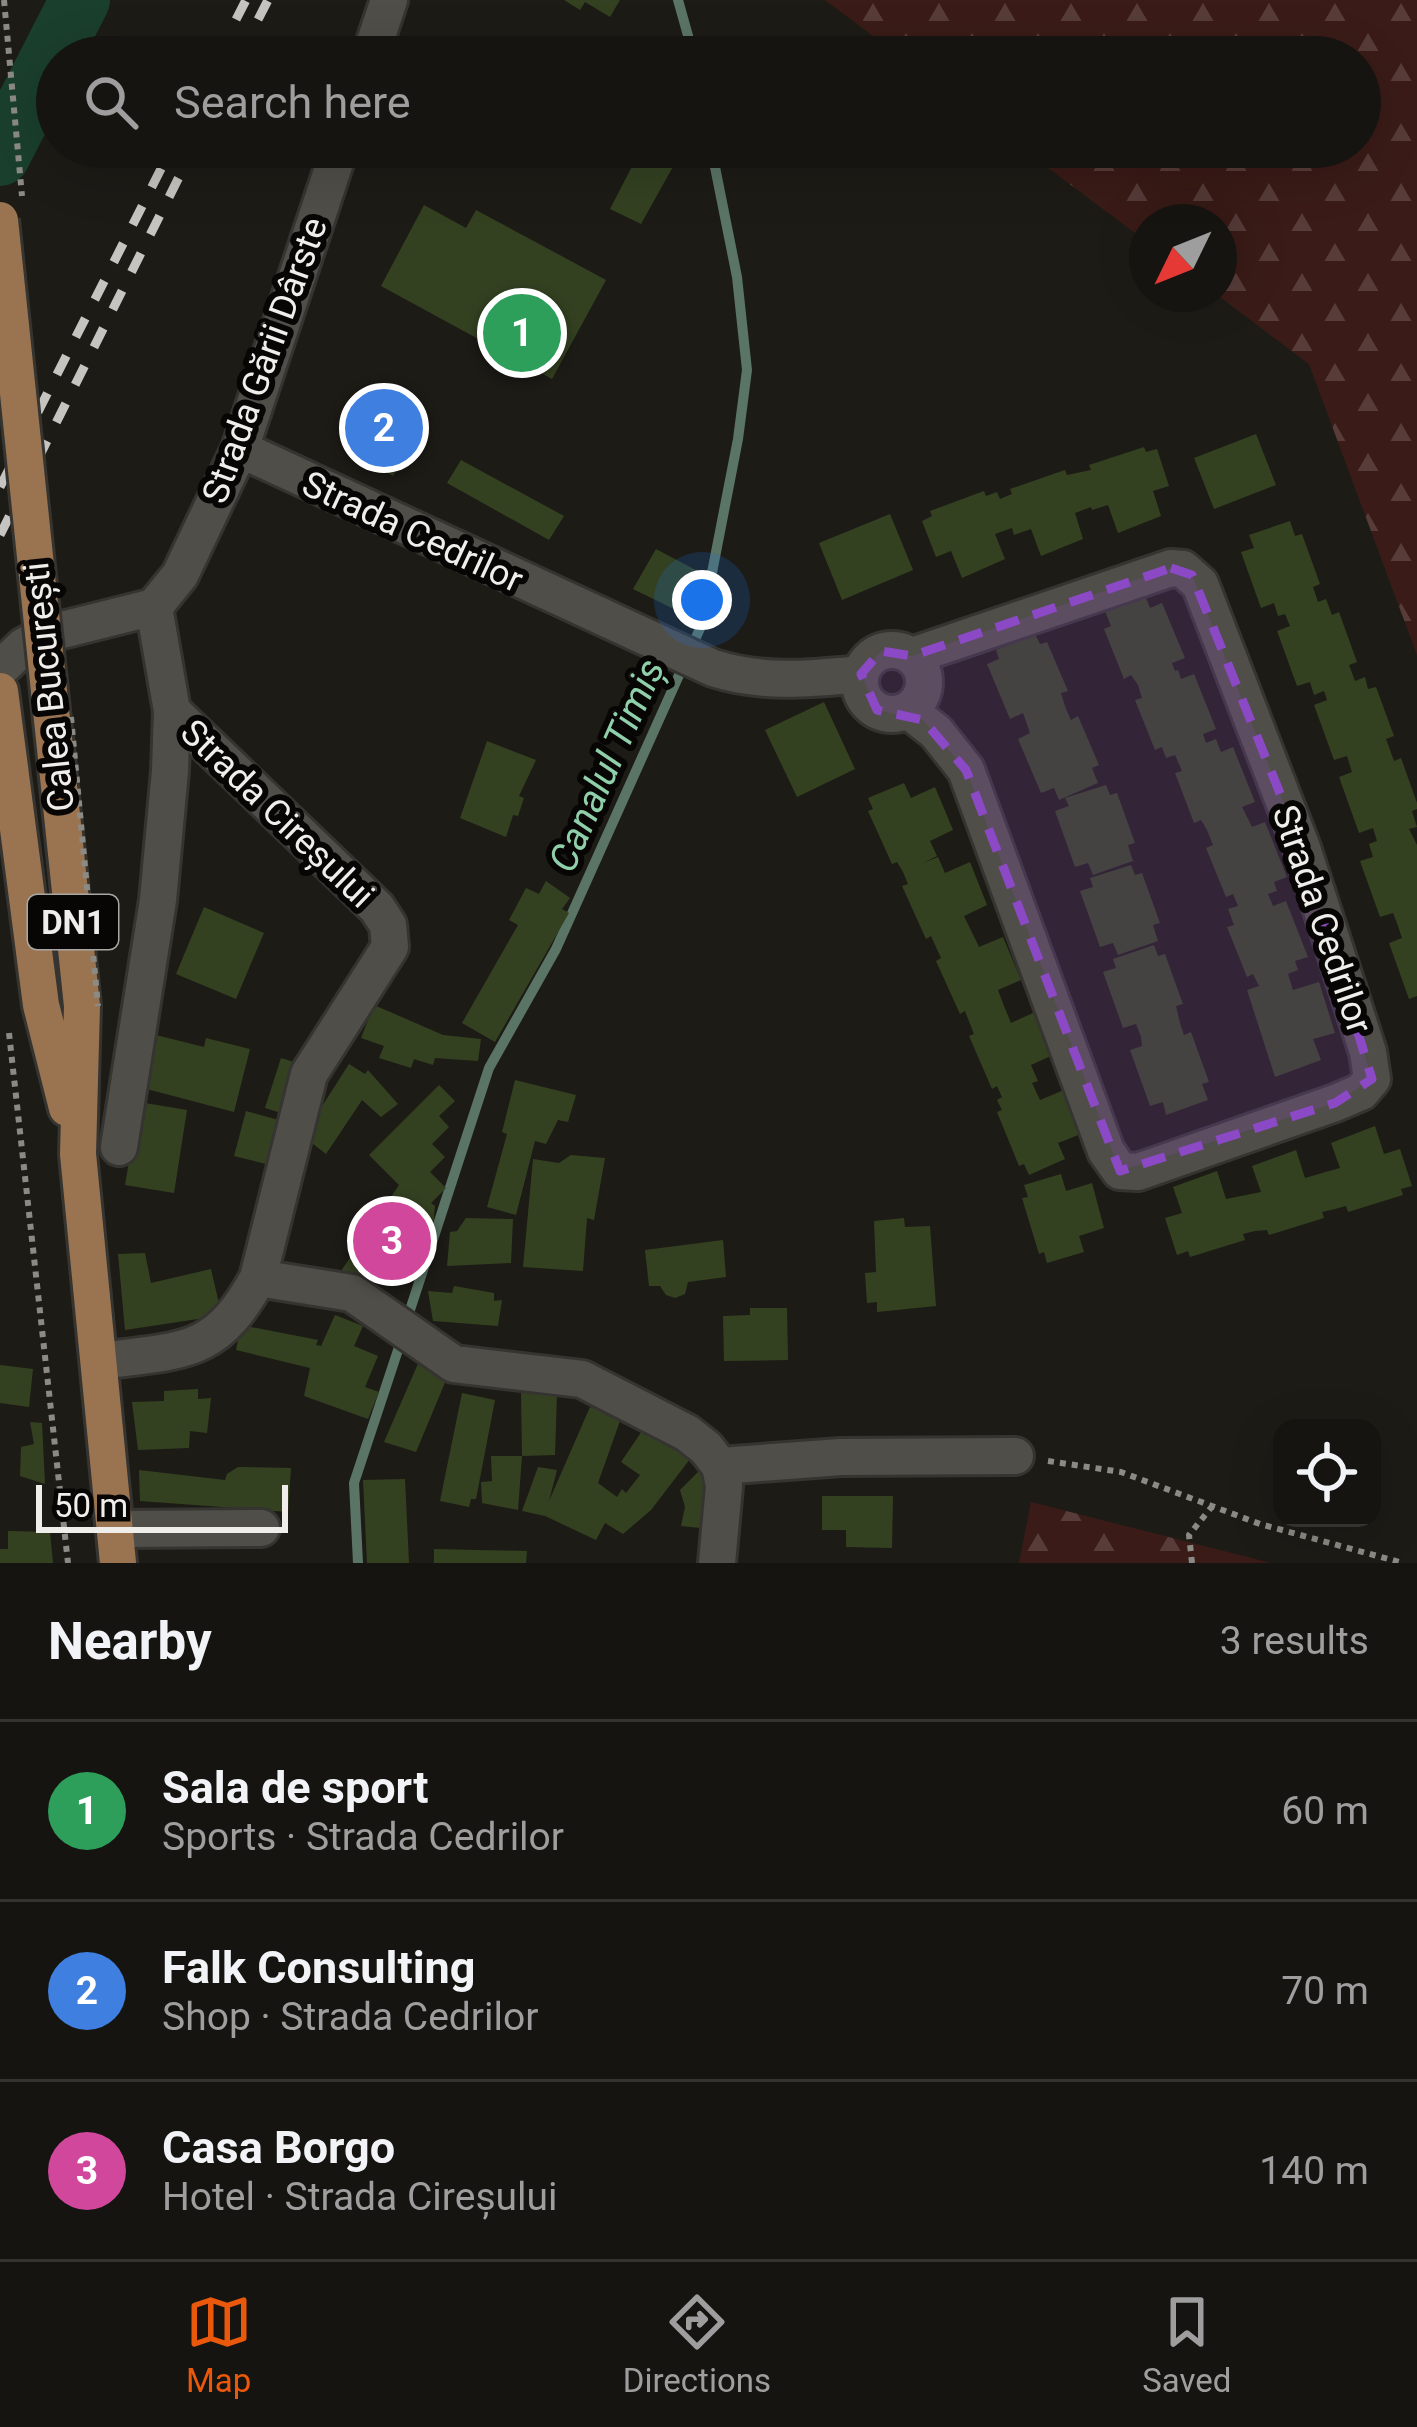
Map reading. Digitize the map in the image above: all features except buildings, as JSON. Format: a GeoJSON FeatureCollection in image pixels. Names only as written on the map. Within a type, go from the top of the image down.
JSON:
{"type":"FeatureCollection","features":[{"type":"Feature","properties":{"kind":"main road","name":"Calea București"},"geometry":{"type":"LineString","coordinates":[[0,220],[82,1006],[78,1154],[116,1546]]}},
{"type":"Feature","properties":{"kind":"main road","name":"Calea București"},"geometry":{"type":"LineString","coordinates":[[0,691],[41,1005],[78,1154]]}},
{"type":"Feature","properties":{"kind":"street"},"geometry":{"type":"LineString","coordinates":[[377,36],[389,0]]}},
{"type":"Feature","properties":{"kind":"street","name":"Strada Gării Dârste"},"geometry":{"type":"LineString","coordinates":[[154,608],[180,575],[240,449],[333,168]]}},
{"type":"Feature","properties":{"kind":"street","name":"Strada Cedrilor"},"geometry":{"type":"LineString","coordinates":[[240,449],[713,668],[747,679],[782,682],[861,674]]}},
{"type":"Feature","properties":{"kind":"street","name":"Strada Cedrilor"},"geometry":{"type":"LineString","coordinates":[[908,710],[936,732],[966,770],[1106,1150],[1120,1171],[1138,1172],[1344,1100],[1361,1092],[1372,1079],[1368,1052],[1302,848],[1200,584],[1192,575],[1171,568],[912,656]]}},
{"type":"Feature","properties":{"kind":"street"},"geometry":{"type":"LineString","coordinates":[[0,669],[24,646],[50,633],[154,608]]}},
{"type":"Feature","properties":{"kind":"street","name":"Strada Cireșului"},"geometry":{"type":"LineString","coordinates":[[116,1358],[178,1352],[215,1337],[258,1278],[309,1074],[390,946],[388,926],[355,885],[172,710],[154,608]]}},
{"type":"Feature","properties":{"kind":"street"},"geometry":{"type":"LineString","coordinates":[[892,649],[912,656],[924,673],[922,694],[908,710],[887,714],[877,710],[862,695],[861,674],[872,656],[892,649]]}},
{"type":"Feature","properties":{"kind":"street"},"geometry":{"type":"LineString","coordinates":[[118,1147],[158,900],[172,710]]}},
{"type":"Feature","properties":{"kind":"street"},"geometry":{"type":"LineString","coordinates":[[258,1278],[352,1293],[454,1364],[582,1379],[686,1433],[720,1466],[724,1486],[720,1559]]}},
{"type":"Feature","properties":{"kind":"street"},"geometry":{"type":"LineString","coordinates":[[720,1466],[842,1457],[1015,1456]]}},
{"type":"Feature","properties":{"kind":"street"},"geometry":{"type":"LineString","coordinates":[[116,1546],[261,1528]]}},
{"type":"Feature","properties":{"kind":"path"},"geometry":{"type":"LineString","coordinates":[[7,1016],[68,1563]]}},
{"type":"Feature","properties":{"kind":"path"},"geometry":{"type":"LineString","coordinates":[[1015,1456],[1121,1472],[1260,1524],[1403,1563]]}},
{"type":"Feature","properties":{"kind":"path"},"geometry":{"type":"LineString","coordinates":[[1192,1563],[1189,1534],[1214,1504]]}},
{"type":"Feature","properties":{"kind":"highlighted area"},"geometry":{"type":"Polygon","coordinates":[[[1171,568],[1192,575],[1302,848],[1372,1079],[1335,1103],[1120,1171],[966,770],[923,720],[877,710],[861,674],[881,651],[912,656],[1171,568]]]}},
{"type":"Feature","properties":{"kind":"green space"},"geometry":{"type":"Polygon","coordinates":[[[825,0],[1417,0],[1417,655],[1309,364],[1237,310],[1237,204],[1129,204],[1129,229],[1048,168],[1381,168],[1381,36],[873,36],[825,0]]]}},
{"type":"Feature","properties":{"kind":"green space"},"geometry":{"type":"Polygon","coordinates":[[[1031,1502],[1271,1563],[1019,1563],[1031,1502]]]}},
{"type":"Feature","properties":{"kind":"waterway"},"geometry":{"type":"LineString","coordinates":[[62,36],[80,0]]}},
{"type":"Feature","properties":{"kind":"waterway","name":"Canalul Timiș"},"geometry":{"type":"LineString","coordinates":[[678,0],[688,36]]}},
{"type":"Feature","properties":{"kind":"waterway"},"geometry":{"type":"LineString","coordinates":[[0,156],[36,86]]}},
{"type":"Feature","properties":{"kind":"waterway","name":"Canalul Timiș"},"geometry":{"type":"LineString","coordinates":[[410,1310],[489,1068],[556,949],[702,624],[747,370],[737,277],[715,168]]}},
{"type":"Feature","properties":{"kind":"waterway","name":"Canalul Timiș"},"geometry":{"type":"LineString","coordinates":[[358,1563],[354,1483],[399,1347]]}},
{"type":"Feature","properties":{"kind":"railway"},"geometry":{"type":"LineString","coordinates":[[228,36],[246,0]]}},
{"type":"Feature","properties":{"kind":"railway"},"geometry":{"type":"LineString","coordinates":[[250,36],[268,0]]}},
{"type":"Feature","properties":{"kind":"railway"},"geometry":{"type":"LineString","coordinates":[[0,487],[161,168]]}},
{"type":"Feature","properties":{"kind":"railway"},"geometry":{"type":"LineString","coordinates":[[0,535],[184,168]]}},
{"type":"Feature","properties":{"kind":"place","name":"Sala de sport"},"geometry":{"type":"Point","coordinates":[522,333]}},
{"type":"Feature","properties":{"kind":"place","name":"Falk Consulting"},"geometry":{"type":"Point","coordinates":[384,428]}},
{"type":"Feature","properties":{"kind":"place","name":"Casa Borgo"},"geometry":{"type":"Point","coordinates":[392,1241]}}]}
